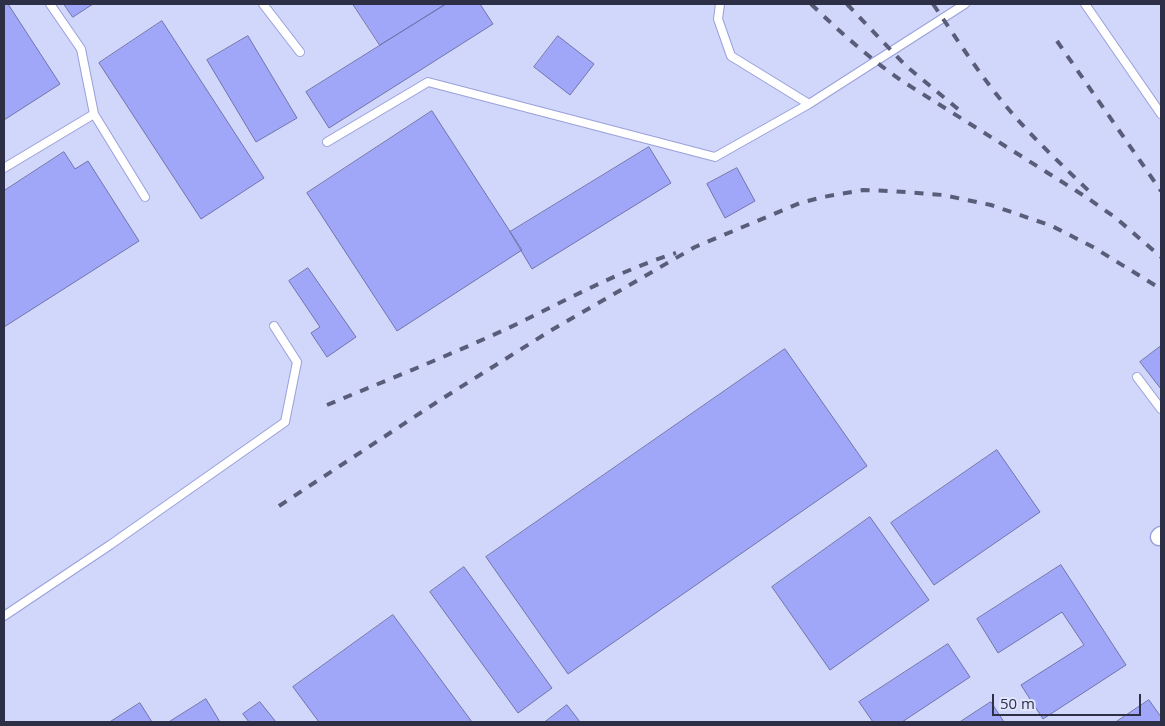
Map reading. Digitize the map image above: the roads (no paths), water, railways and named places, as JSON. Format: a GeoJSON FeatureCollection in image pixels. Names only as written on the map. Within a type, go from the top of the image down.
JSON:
{"type":"FeatureCollection","features":[{"type":"Feature","properties":{"kind":"lane"},"geometry":{"type":"LineString","coordinates":[[50,4],[80,49],[94,114],[145,197]]}},
{"type":"Feature","properties":{"kind":"lane"},"geometry":{"type":"LineString","coordinates":[[263,4],[300,52]]}},
{"type":"Feature","properties":{"kind":"lane"},"geometry":{"type":"LineString","coordinates":[[720,4],[718,19],[731,56],[809,104]]}},
{"type":"Feature","properties":{"kind":"lane"},"geometry":{"type":"LineString","coordinates":[[327,142],[428,82],[715,157],[809,104],[965,4]]}},
{"type":"Feature","properties":{"kind":"lane"},"geometry":{"type":"LineString","coordinates":[[1085,4],[1161,114]]}},
{"type":"Feature","properties":{"kind":"lane"},"geometry":{"type":"LineString","coordinates":[[4,168],[94,114]]}},
{"type":"Feature","properties":{"kind":"lane"},"geometry":{"type":"LineString","coordinates":[[4,616],[110,545],[285,422],[297,362],[274,326]]}},
{"type":"Feature","properties":{"kind":"lane"},"geometry":{"type":"LineString","coordinates":[[1137,377],[1161,409]]}},
{"type":"Feature","properties":{"kind":"railway"},"geometry":{"type":"LineString","coordinates":[[811,4],[855,44],[902,81],[1086,197],[1116,218],[1161,257]]}},
{"type":"Feature","properties":{"kind":"railway"},"geometry":{"type":"LineString","coordinates":[[847,4],[906,66],[958,109]]}},
{"type":"Feature","properties":{"kind":"railway"},"geometry":{"type":"LineString","coordinates":[[933,4],[980,73],[1008,109],[1093,195]]}},
{"type":"Feature","properties":{"kind":"railway"},"geometry":{"type":"LineString","coordinates":[[1057,41],[1161,191]]}},
{"type":"Feature","properties":{"kind":"railway"},"geometry":{"type":"LineString","coordinates":[[279,506],[440,400],[550,331],[695,247],[800,203],[823,197],[863,190],[891,191],[943,195],[991,205],[1052,226],[1093,247],[1161,289]]}},
{"type":"Feature","properties":{"kind":"railway"},"geometry":{"type":"LineString","coordinates":[[327,405],[480,341],[631,269],[676,253]]}}]}
